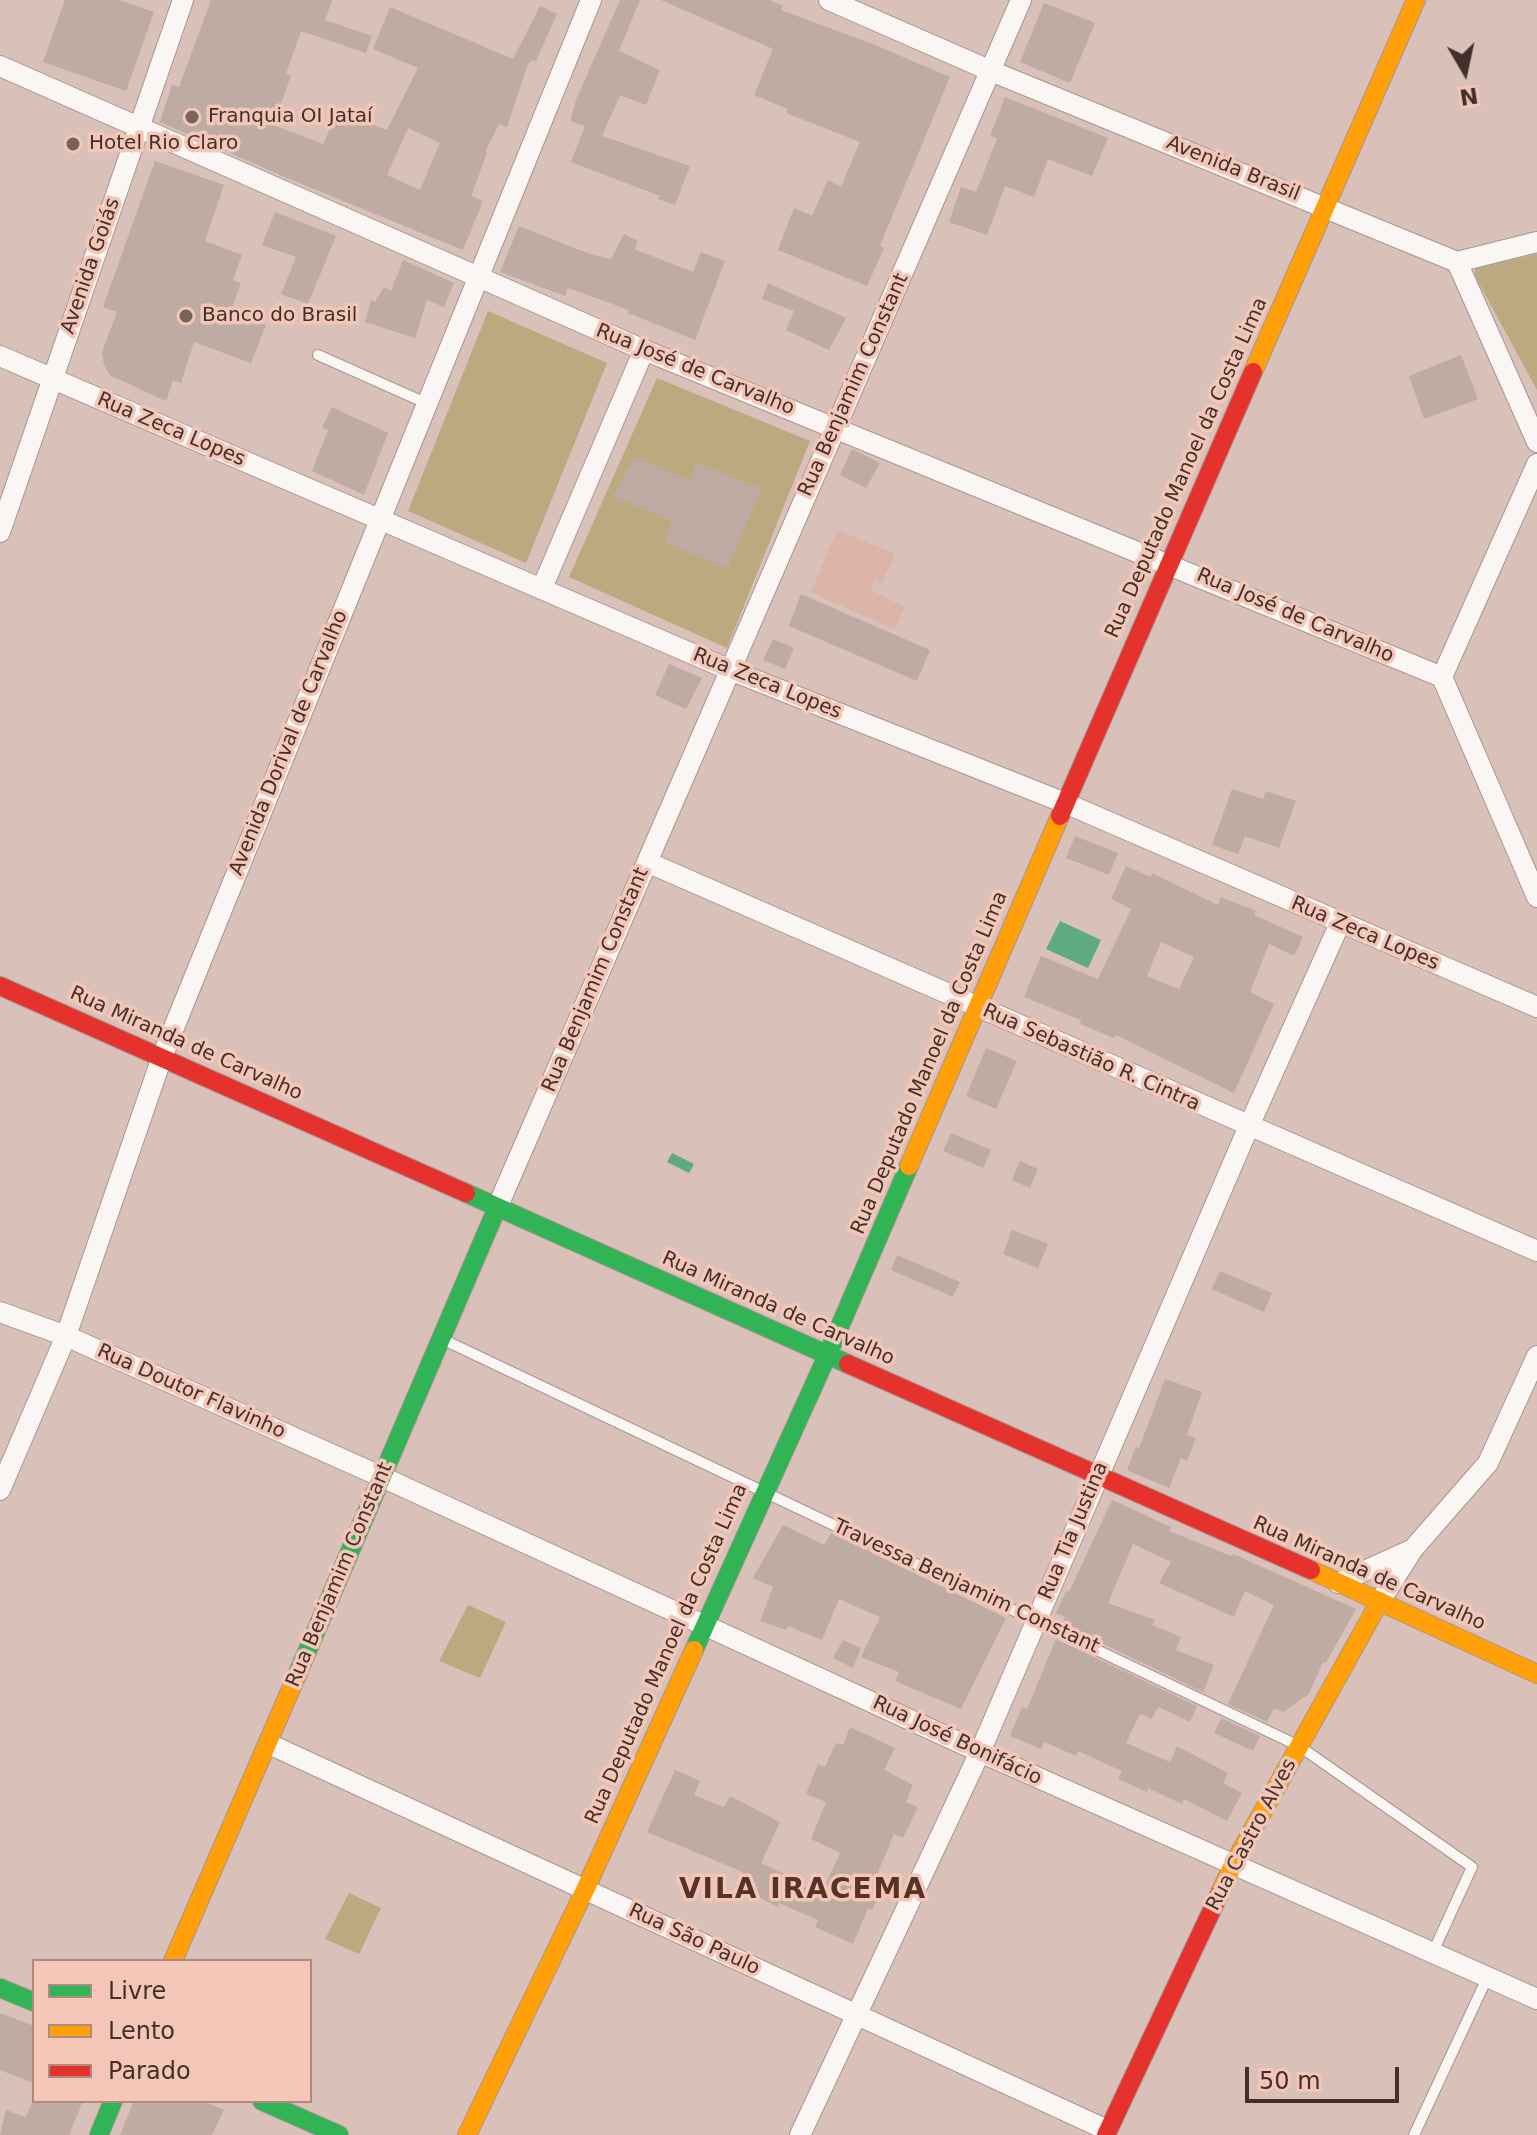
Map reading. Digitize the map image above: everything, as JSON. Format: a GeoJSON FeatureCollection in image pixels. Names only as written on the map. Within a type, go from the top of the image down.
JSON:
{"type":"FeatureCollection","features":[{"type":"Feature","properties":{"kind":"street","name":"Avenida Goiás"},"geometry":{"type":"LineString","coordinates":[[0,532],[183,0]]}},
{"type":"Feature","properties":{"kind":"street","name":"Avenida Dorival de Carvalho"},"geometry":{"type":"LineString","coordinates":[[0,1490],[66,1336],[162,1057],[591,0]]}},
{"type":"Feature","properties":{"kind":"street","name":"Avenida Brasil"},"geometry":{"type":"LineString","coordinates":[[829,0],[991,71],[1457,262]]}},
{"type":"Feature","properties":{"kind":"street","name":"Rua Benjamim Constant"},"geometry":{"type":"LineString","coordinates":[[174,1959],[269,1744],[380,1476],[1021,0]]}},
{"type":"Feature","properties":{"kind":"street","name":"Rua Deputado Manoel da Costa Lima"},"geometry":{"type":"LineString","coordinates":[[467,2135],[585,1890],[827,1356],[1416,0]]}},
{"type":"Feature","properties":{"kind":"street","name":"Rua José de Carvalho"},"geometry":{"type":"LineString","coordinates":[[0,66],[644,350],[1442,677]]}},
{"type":"Feature","properties":{"kind":"street"},"geometry":{"type":"LineString","coordinates":[[1537,242],[1457,262],[1537,442]]}},
{"type":"Feature","properties":{"kind":"street"},"geometry":{"type":"LineString","coordinates":[[542,588],[644,350]]}},
{"type":"Feature","properties":{"kind":"street","name":"Rua Zeca Lopes"},"geometry":{"type":"LineString","coordinates":[[0,356],[730,670],[1065,803],[1537,1007]]}},
{"type":"Feature","properties":{"kind":"street"},"geometry":{"type":"LineString","coordinates":[[1537,464],[1442,677],[1537,897]]}},
{"type":"Feature","properties":{"kind":"street","name":"Rua Sebastião R. Cintra"},"geometry":{"type":"LineString","coordinates":[[647,862],[1537,1251]]}},
{"type":"Feature","properties":{"kind":"street","name":"Rua Tia Justina"},"geometry":{"type":"LineString","coordinates":[[800,2135],[980,1752],[1097,1476],[1340,923]]}},
{"type":"Feature","properties":{"kind":"street","name":"Rua Miranda de Carvalho"},"geometry":{"type":"LineString","coordinates":[[0,986],[1380,1601],[1537,1674]]}},
{"type":"Feature","properties":{"kind":"street","name":"Rua Doutor Flavinho"},"geometry":{"type":"LineString","coordinates":[[0,1312],[66,1336],[380,1476]]}},
{"type":"Feature","properties":{"kind":"street","name":"Rua Castro Alves"},"geometry":{"type":"LineString","coordinates":[[1111,2133],[1233,1865],[1380,1601],[1413,1549],[1488,1463],[1537,1356]]}},
{"type":"Feature","properties":{"kind":"street","name":"Rua José Bonifácio"},"geometry":{"type":"LineString","coordinates":[[380,1476],[980,1752],[1537,1999]]}},
{"type":"Feature","properties":{"kind":"street","name":"Rua Castro Alves"},"geometry":{"type":"LineString","coordinates":[[1338,1583],[1413,1549]]}},
{"type":"Feature","properties":{"kind":"street","name":"Rua São Paulo"},"geometry":{"type":"LineString","coordinates":[[269,1744],[1111,2133]]}},
{"type":"Feature","properties":{"kind":"street"},"geometry":{"type":"LineString","coordinates":[[0,1988],[32,2001]]}},
{"type":"Feature","properties":{"kind":"street"},"geometry":{"type":"LineString","coordinates":[[99,2135],[112,2103]]}},
{"type":"Feature","properties":{"kind":"street"},"geometry":{"type":"LineString","coordinates":[[267,2103],[339,2135]]}},
{"type":"Feature","properties":{"kind":"lane"},"geometry":{"type":"LineString","coordinates":[[318,355],[428,404]]}},
{"type":"Feature","properties":{"kind":"lane","name":"Travessa Benjamim Constant"},"geometry":{"type":"LineString","coordinates":[[440,1338],[1299,1746],[1472,1867],[1433,1952]]}},
{"type":"Feature","properties":{"kind":"lane"},"geometry":{"type":"LineString","coordinates":[[1414,2135],[1488,1976]]}},
{"type":"Feature","properties":{"kind":"shaded area"},"geometry":{"type":"Polygon","coordinates":[[[1537,254],[1537,390],[1475,276],[1475,269],[1537,254]]]}},
{"type":"Feature","properties":{"kind":"shaded area"},"geometry":{"type":"Polygon","coordinates":[[[488,311],[607,363],[526,563],[408,511],[488,311]]]}},
{"type":"Feature","properties":{"kind":"shaded area"},"geometry":{"type":"Polygon","coordinates":[[[657,378],[810,441],[727,648],[569,577],[657,378]]]}},
{"type":"Feature","properties":{"kind":"shaded area"},"geometry":{"type":"Polygon","coordinates":[[[837,530],[895,554],[882,583],[875,580],[871,590],[905,607],[894,629],[811,592],[837,530]]]}},
{"type":"Feature","properties":{"kind":"shaded area"},"geometry":{"type":"Polygon","coordinates":[[[1060,921],[1101,940],[1088,968],[1046,949],[1060,921]]]}},
{"type":"Feature","properties":{"kind":"shaded area"},"geometry":{"type":"Polygon","coordinates":[[[672,1153],[694,1164],[689,1173],[667,1162],[672,1153]]]}},
{"type":"Feature","properties":{"kind":"shaded area"},"geometry":{"type":"Polygon","coordinates":[[[468,1605],[506,1622],[480,1678],[439,1661],[468,1605]]]}},
{"type":"Feature","properties":{"kind":"shaded area"},"geometry":{"type":"Polygon","coordinates":[[[349,1893],[381,1908],[359,1954],[325,1939],[349,1893]]]}},
{"type":"Feature","properties":{"kind":"building"},"geometry":{"type":"Polygon","coordinates":[[[65,0],[119,0],[154,12],[126,91],[43,62],[65,0]]]}},
{"type":"Feature","properties":{"kind":"building"},"geometry":{"type":"Polygon","coordinates":[[[211,0],[332,0],[325,20],[372,36],[366,53],[301,31],[286,74],[291,76],[273,125],[323,144],[338,112],[387,130],[418,68],[373,49],[390,7],[513,59],[540,6],[557,14],[536,61],[528,64],[507,127],[499,124],[485,152],[471,196],[483,201],[463,250],[160,122],[172,85],[179,87],[211,0]],[[408,128],[387,175],[420,190],[440,143],[408,128]]]}},
{"type":"Feature","properties":{"kind":"building"},"geometry":{"type":"Polygon","coordinates":[[[620,0],[640,0],[619,51],[660,70],[646,105],[620,95],[602,136],[690,166],[675,205],[658,199],[660,196],[571,162],[585,126],[570,121],[576,100],[620,0]]]}},
{"type":"Feature","properties":{"kind":"building"},"geometry":{"type":"Polygon","coordinates":[[[661,0],[769,0],[783,6],[781,10],[950,77],[880,246],[884,248],[867,286],[778,250],[794,208],[812,216],[828,180],[841,187],[860,142],[786,113],[788,109],[754,95],[773,49],[661,0]]]}},
{"type":"Feature","properties":{"kind":"building"},"geometry":{"type":"Polygon","coordinates":[[[1044,3],[1095,23],[1070,83],[1020,62],[1044,3]]]}},
{"type":"Feature","properties":{"kind":"building"},"geometry":{"type":"Polygon","coordinates":[[[1005,97],[1108,138],[1092,176],[1048,159],[1034,197],[1005,186],[987,235],[949,222],[961,187],[976,192],[997,139],[990,136],[1005,97]]]}},
{"type":"Feature","properties":{"kind":"building"},"geometry":{"type":"Polygon","coordinates":[[[155,161],[224,185],[205,241],[242,255],[233,280],[241,283],[231,310],[266,325],[251,363],[194,342],[181,383],[173,380],[166,401],[111,376],[104,365],[102,352],[117,312],[103,307],[155,161]]]}},
{"type":"Feature","properties":{"kind":"building"},"geometry":{"type":"Polygon","coordinates":[[[275,212],[336,236],[308,304],[281,294],[296,257],[262,245],[275,212]]]}},
{"type":"Feature","properties":{"kind":"building"},"geometry":{"type":"Polygon","coordinates":[[[519,226],[611,259],[624,234],[638,241],[634,249],[693,272],[701,252],[725,261],[695,340],[628,313],[629,310],[568,288],[565,296],[500,272],[519,226]]]}},
{"type":"Feature","properties":{"kind":"building"},"geometry":{"type":"Polygon","coordinates":[[[403,260],[454,283],[444,307],[427,300],[415,338],[365,322],[371,300],[375,302],[384,287],[391,291],[403,260]]]}},
{"type":"Feature","properties":{"kind":"building"},"geometry":{"type":"Polygon","coordinates":[[[768,283],[846,318],[829,350],[786,330],[794,311],[762,299],[768,283]]]}},
{"type":"Feature","properties":{"kind":"building"},"geometry":{"type":"Polygon","coordinates":[[[1461,355],[1478,399],[1424,419],[1409,376],[1461,355]]]}},
{"type":"Feature","properties":{"kind":"building"},"geometry":{"type":"Polygon","coordinates":[[[332,407],[388,433],[364,495],[312,471],[328,430],[322,428],[332,407]]]}},
{"type":"Feature","properties":{"kind":"building"},"geometry":{"type":"Polygon","coordinates":[[[852,449],[880,463],[866,488],[840,475],[852,449]]]}},
{"type":"Feature","properties":{"kind":"building"},"geometry":{"type":"Polygon","coordinates":[[[634,457],[689,480],[697,463],[761,489],[728,568],[664,542],[672,521],[613,496],[634,457]]]}},
{"type":"Feature","properties":{"kind":"building"},"geometry":{"type":"Polygon","coordinates":[[[801,594],[930,650],[917,681],[789,626],[801,594]]]}},
{"type":"Feature","properties":{"kind":"building"},"geometry":{"type":"Polygon","coordinates":[[[773,639],[794,648],[785,669],[763,660],[773,639]]]}},
{"type":"Feature","properties":{"kind":"building"},"geometry":{"type":"Polygon","coordinates":[[[669,664],[702,678],[686,709],[655,695],[669,664]]]}},
{"type":"Feature","properties":{"kind":"building"},"geometry":{"type":"Polygon","coordinates":[[[1232,789],[1263,799],[1266,791],[1296,801],[1279,848],[1245,836],[1238,854],[1212,845],[1232,789]]]}},
{"type":"Feature","properties":{"kind":"building"},"geometry":{"type":"Polygon","coordinates":[[[1075,836],[1118,853],[1109,875],[1066,858],[1075,836]]]}},
{"type":"Feature","properties":{"kind":"building"},"geometry":{"type":"Polygon","coordinates":[[[1126,866],[1151,877],[1152,873],[1218,905],[1221,897],[1256,911],[1254,915],[1303,937],[1294,956],[1269,944],[1250,992],[1274,1004],[1234,1093],[1116,1035],[1114,1038],[1080,1024],[1081,1020],[1024,997],[1041,956],[1098,979],[1131,909],[1111,899],[1126,866]],[[1161,942],[1147,976],[1179,989],[1194,957],[1161,942]]]}},
{"type":"Feature","properties":{"kind":"building"},"geometry":{"type":"Polygon","coordinates":[[[986,1048],[1017,1061],[996,1109],[966,1096],[986,1048]]]}},
{"type":"Feature","properties":{"kind":"building"},"geometry":{"type":"Polygon","coordinates":[[[951,1133],[991,1150],[983,1168],[943,1151],[951,1133]]]}},
{"type":"Feature","properties":{"kind":"building"},"geometry":{"type":"Polygon","coordinates":[[[1020,1161],[1038,1169],[1030,1188],[1012,1180],[1020,1161]]]}},
{"type":"Feature","properties":{"kind":"building"},"geometry":{"type":"Polygon","coordinates":[[[1012,1230],[1048,1244],[1038,1268],[1003,1254],[1012,1230]]]}},
{"type":"Feature","properties":{"kind":"building"},"geometry":{"type":"Polygon","coordinates":[[[897,1255],[960,1282],[953,1297],[891,1270],[897,1255]]]}},
{"type":"Feature","properties":{"kind":"building"},"geometry":{"type":"Polygon","coordinates":[[[1220,1271],[1272,1293],[1264,1312],[1212,1289],[1220,1271]]]}},
{"type":"Feature","properties":{"kind":"building"},"geometry":{"type":"Polygon","coordinates":[[[1165,1379],[1202,1392],[1187,1435],[1196,1438],[1187,1461],[1181,1458],[1169,1488],[1127,1470],[1136,1447],[1139,1448],[1165,1379]]]}},
{"type":"Feature","properties":{"kind":"building"},"geometry":{"type":"Polygon","coordinates":[[[1112,1500],[1171,1527],[1169,1531],[1231,1556],[1233,1554],[1356,1609],[1326,1663],[1323,1662],[1309,1694],[1283,1712],[1274,1708],[1267,1722],[1228,1704],[1274,1605],[1245,1591],[1234,1617],[1159,1583],[1171,1562],[1133,1544],[1108,1603],[1155,1620],[1152,1625],[1181,1637],[1176,1650],[1214,1665],[1203,1692],[1062,1624],[1065,1617],[1056,1613],[1112,1500]]]}},
{"type":"Feature","properties":{"kind":"building"},"geometry":{"type":"Polygon","coordinates":[[[783,1525],[824,1545],[831,1533],[1006,1618],[961,1709],[895,1681],[899,1672],[861,1657],[880,1617],[839,1599],[822,1640],[788,1626],[786,1630],[760,1621],[773,1587],[753,1578],[783,1525]]]}},
{"type":"Feature","properties":{"kind":"building"},"geometry":{"type":"Polygon","coordinates":[[[1056,1639],[1197,1706],[1190,1722],[1158,1707],[1152,1719],[1140,1714],[1126,1743],[1170,1762],[1177,1746],[1228,1773],[1223,1783],[1242,1793],[1227,1821],[1184,1799],[1182,1804],[1148,1788],[1147,1792],[1118,1779],[1122,1771],[1078,1751],[1076,1756],[1044,1742],[1041,1749],[1010,1736],[1022,1707],[1027,1709],[1056,1639]]]}},
{"type":"Feature","properties":{"kind":"building"},"geometry":{"type":"Polygon","coordinates":[[[843,1640],[861,1648],[853,1668],[833,1658],[843,1640]]]}},
{"type":"Feature","properties":{"kind":"building"},"geometry":{"type":"Polygon","coordinates":[[[1221,1718],[1260,1736],[1253,1751],[1214,1733],[1221,1718]]]}},
{"type":"Feature","properties":{"kind":"building"},"geometry":{"type":"Polygon","coordinates":[[[850,1727],[895,1748],[884,1770],[913,1785],[906,1802],[918,1807],[903,1838],[894,1834],[874,1882],[883,1886],[872,1910],[868,1908],[853,1944],[815,1927],[818,1920],[779,1903],[778,1907],[737,1886],[743,1872],[647,1832],[675,1770],[700,1781],[694,1795],[724,1807],[730,1796],[780,1822],[761,1863],[821,1894],[840,1853],[811,1839],[826,1802],[806,1794],[818,1764],[825,1767],[836,1743],[843,1745],[850,1727]]]}},
{"type":"Feature","properties":{"kind":"building"},"geometry":{"type":"Polygon","coordinates":[[[0,2013],[32,2025],[32,2082],[0,2070],[0,2013]]]}},
{"type":"Feature","properties":{"kind":"building"},"geometry":{"type":"Polygon","coordinates":[[[32,2103],[82,2103],[69,2135],[0,2135],[6,2110],[26,2117],[32,2103]]]}},
{"type":"Feature","properties":{"kind":"building"},"geometry":{"type":"Polygon","coordinates":[[[133,2103],[208,2103],[224,2110],[212,2135],[120,2135],[133,2103]]]}},
{"type":"Feature","properties":{"kind":"traffic: fast"},"geometry":{"type":"LineString","coordinates":[[694,1650],[909,1166]]}},
{"type":"Feature","properties":{"kind":"traffic: fast"},"geometry":{"type":"LineString","coordinates":[[466,1193],[848,1364]]}},
{"type":"Feature","properties":{"kind":"traffic: fast"},"geometry":{"type":"LineString","coordinates":[[297,1675],[497,1208]]}},
{"type":"Feature","properties":{"kind":"traffic: fast"},"geometry":{"type":"LineString","coordinates":[[0,1988],[32,2001]]}},
{"type":"Feature","properties":{"kind":"traffic: fast"},"geometry":{"type":"LineString","coordinates":[[99,2135],[112,2103]]}},
{"type":"Feature","properties":{"kind":"traffic: fast"},"geometry":{"type":"LineString","coordinates":[[267,2103],[339,2135]]}},
{"type":"Feature","properties":{"kind":"traffic: slow"},"geometry":{"type":"LineString","coordinates":[[1253,372],[1416,0]]}},
{"type":"Feature","properties":{"kind":"traffic: slow"},"geometry":{"type":"LineString","coordinates":[[909,1166],[1060,816]]}},
{"type":"Feature","properties":{"kind":"traffic: slow"},"geometry":{"type":"LineString","coordinates":[[1311,1570],[1537,1674]]}},
{"type":"Feature","properties":{"kind":"traffic: slow"},"geometry":{"type":"LineString","coordinates":[[1219,1895],[1380,1601]]}},
{"type":"Feature","properties":{"kind":"traffic: slow"},"geometry":{"type":"LineString","coordinates":[[467,2135],[585,1890],[694,1650]]}},
{"type":"Feature","properties":{"kind":"traffic: slow"},"geometry":{"type":"LineString","coordinates":[[174,1959],[297,1675]]}},
{"type":"Feature","properties":{"kind":"traffic: jam"},"geometry":{"type":"LineString","coordinates":[[1060,816],[1253,372]]}},
{"type":"Feature","properties":{"kind":"traffic: jam"},"geometry":{"type":"LineString","coordinates":[[0,986],[466,1193]]}},
{"type":"Feature","properties":{"kind":"traffic: jam"},"geometry":{"type":"LineString","coordinates":[[848,1364],[1311,1570]]}},
{"type":"Feature","properties":{"kind":"traffic: jam"},"geometry":{"type":"LineString","coordinates":[[1106,2135],[1219,1895]]}},
{"type":"Feature","properties":{"kind":"place","name":"Franquia OI Jataí"},"geometry":{"type":"Point","coordinates":[192,117]}},
{"type":"Feature","properties":{"kind":"place","name":"Hotel Rio Claro"},"geometry":{"type":"Point","coordinates":[73,144]}},
{"type":"Feature","properties":{"kind":"place","name":"Banco do Brasil"},"geometry":{"type":"Point","coordinates":[186,316]}},
{"type":"Feature","properties":{"kind":"district","name":"VILA IRACEMA"},"geometry":{"type":"Point","coordinates":[803,1891]}}]}
